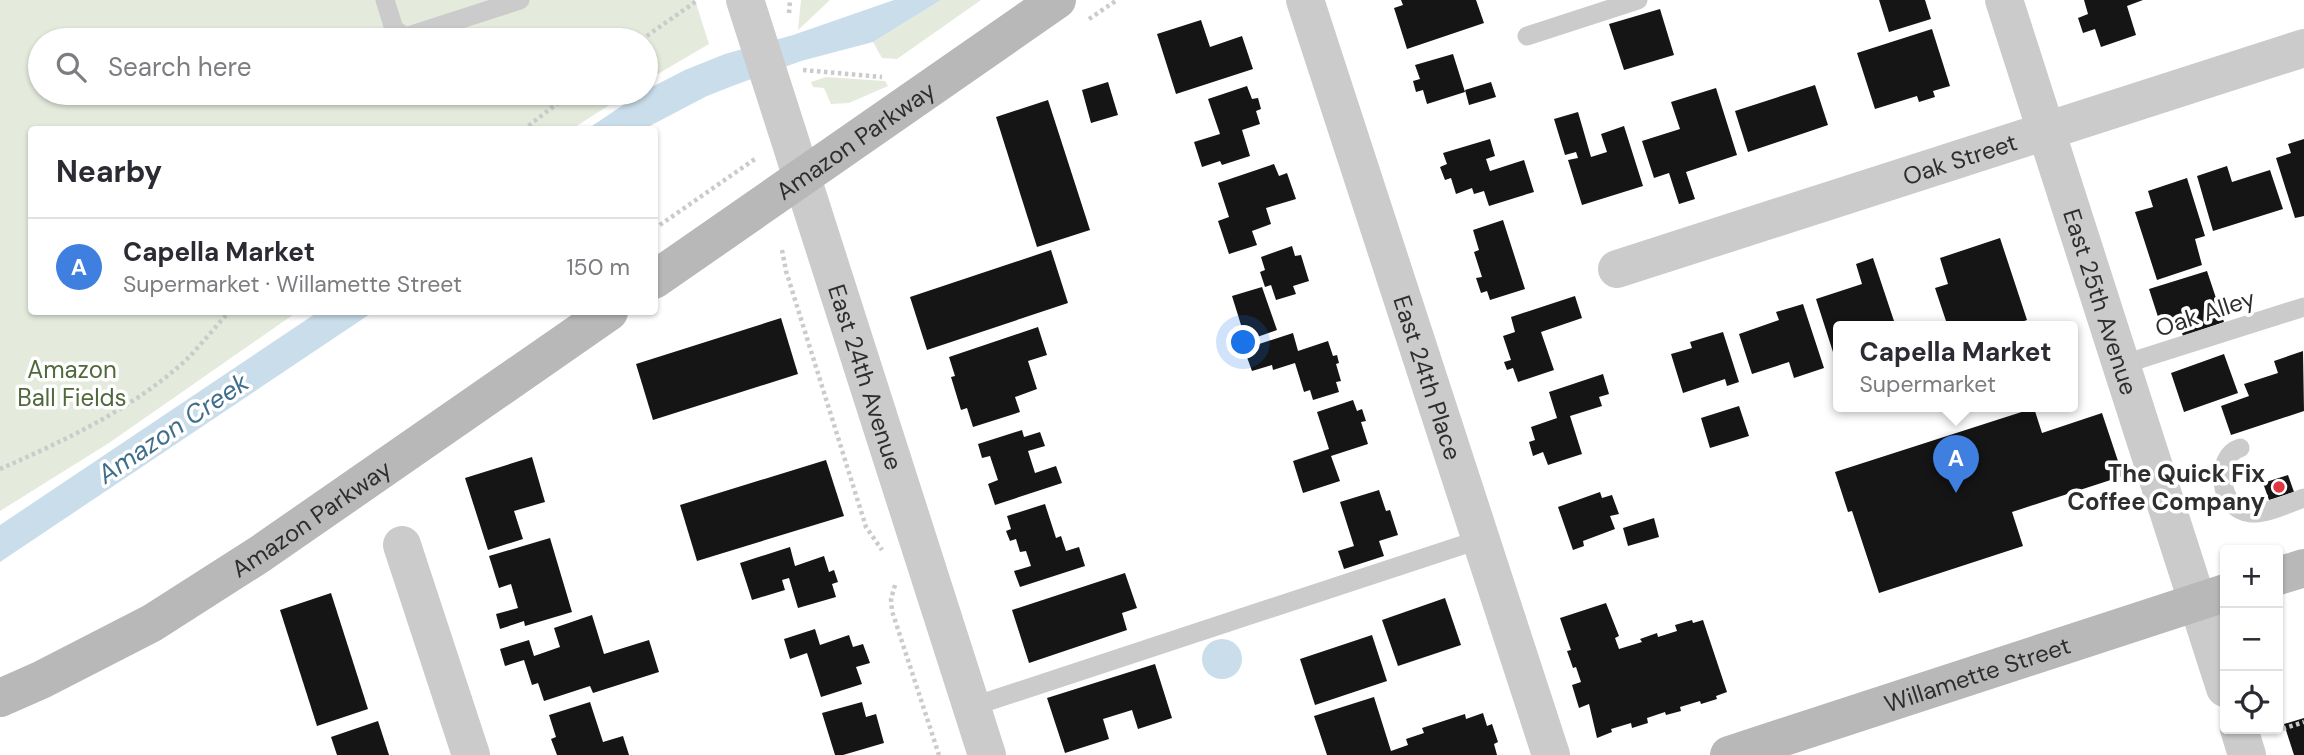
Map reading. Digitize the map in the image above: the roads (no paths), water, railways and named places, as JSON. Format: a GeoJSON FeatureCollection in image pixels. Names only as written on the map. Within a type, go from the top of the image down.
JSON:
{"type":"FeatureCollection","features":[{"type":"Feature","properties":{"kind":"main road","name":"Amazon Parkway"},"geometry":{"type":"LineString","coordinates":[[658,277],[1057,0]]}},
{"type":"Feature","properties":{"kind":"main road","name":"Amazon Parkway"},"geometry":{"type":"LineString","coordinates":[[0,698],[41,680],[163,616],[260,554],[605,315]]}},
{"type":"Feature","properties":{"kind":"main road"},"geometry":{"type":"LineString","coordinates":[[2283,574],[2304,568]]}},
{"type":"Feature","properties":{"kind":"main road","name":"Willamette Street"},"geometry":{"type":"LineString","coordinates":[[1729,755],[2211,598]]}},
{"type":"Feature","properties":{"kind":"street","name":"East 24th Avenue"},"geometry":{"type":"LineString","coordinates":[[745,0],[758,40],[785,73],[802,177],[986,755]]}},
{"type":"Feature","properties":{"kind":"street","name":"East 24th Place"},"geometry":{"type":"LineString","coordinates":[[1304,0],[1551,755]]}},
{"type":"Feature","properties":{"kind":"street","name":"East 25th Avenue"},"geometry":{"type":"LineString","coordinates":[[2004,0],[2121,365],[2211,598],[2222,671]]}},
{"type":"Feature","properties":{"kind":"street","name":"Oak Street"},"geometry":{"type":"LineString","coordinates":[[1618,269],[2304,47]]}},
{"type":"Feature","properties":{"kind":"street"},"geometry":{"type":"LineString","coordinates":[[402,545],[471,755]]}},
{"type":"Feature","properties":{"kind":"street"},"geometry":{"type":"LineString","coordinates":[[2241,734],[2247,755]]}},
{"type":"Feature","properties":{"kind":"lane"},"geometry":{"type":"LineString","coordinates":[[385,0],[394,28]]}},
{"type":"Feature","properties":{"kind":"lane"},"geometry":{"type":"LineString","coordinates":[[433,28],[520,0]]}},
{"type":"Feature","properties":{"kind":"lane"},"geometry":{"type":"LineString","coordinates":[[1527,36],[1638,0]]}},
{"type":"Feature","properties":{"kind":"lane","name":"Oak Alley"},"geometry":{"type":"LineString","coordinates":[[2121,365],[2304,307]]}},
{"type":"Feature","properties":{"kind":"lane"},"geometry":{"type":"LineString","coordinates":[[2240,448],[2227,458],[2224,489],[2231,504],[2247,512],[2257,513],[2304,498]]}},
{"type":"Feature","properties":{"kind":"lane"},"geometry":{"type":"LineString","coordinates":[[971,707],[1481,539]]}},
{"type":"Feature","properties":{"kind":"water"},"geometry":{"type":"Polygon","coordinates":[[[894,0],[941,0],[873,42],[801,61],[735,85],[707,96],[650,126],[592,126],[623,105],[658,105],[658,84],[685,70],[725,54],[793,35],[894,0]]]}},
{"type":"Feature","properties":{"kind":"water","name":"Amazon Creek"},"geometry":{"type":"Polygon","coordinates":[[[314,315],[369,315],[0,562],[0,525],[314,315]]]}},
{"type":"Feature","properties":{"kind":"water"},"geometry":{"type":"Polygon","coordinates":[[[1222,639],[1236,645],[1242,659],[1236,673],[1222,679],[1208,673],[1202,659],[1208,645],[1222,639]]]}},
{"type":"Feature","properties":{"kind":"place","name":"The Quick Fix Coffee Company"},"geometry":{"type":"Point","coordinates":[2279,487]}},
{"type":"Feature","properties":{"kind":"place","name":"Capella Market"},"geometry":{"type":"Point","coordinates":[1956,493]}},
{"type":"Feature","properties":{"kind":"park label","name":"Amazon Ball Fields"},"geometry":{"type":"Point","coordinates":[72,383]}}]}
